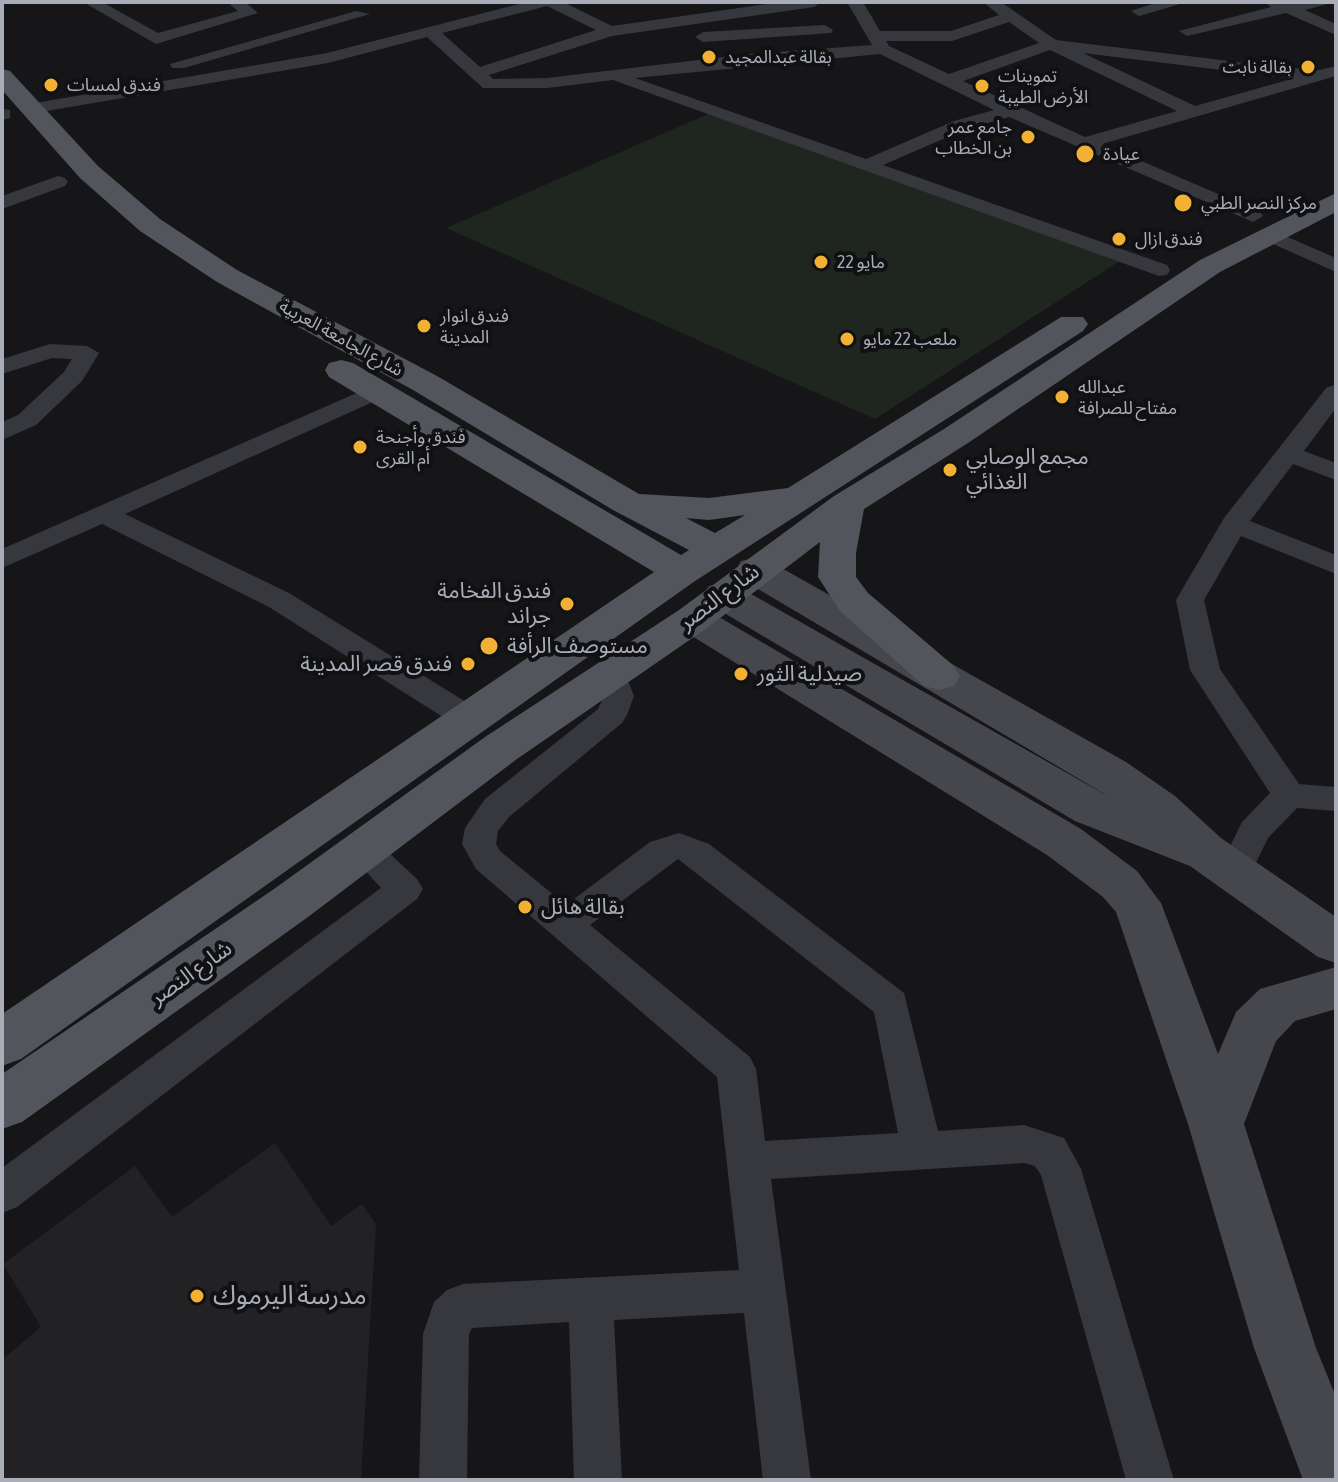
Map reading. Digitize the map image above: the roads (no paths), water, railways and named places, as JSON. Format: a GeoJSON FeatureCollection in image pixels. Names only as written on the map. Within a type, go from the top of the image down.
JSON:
{"type":"FeatureCollection","features":[{"type":"Feature","properties":{"kind":"main road","name":"شارع الجامعة العربية"},"geometry":{"type":"LineString","coordinates":[[2,76],[9,113],[67,191]]}},
{"type":"Feature","properties":{"kind":"main road","name":"شارع الجامعة العربية"},"geometry":{"type":"LineString","coordinates":[[9,113],[89,172],[150,225],[227,276],[425,383],[610,511]]}},
{"type":"Feature","properties":{"kind":"main road","name":"شارع النصر"},"geometry":{"type":"LineString","coordinates":[[2,1043],[468,718],[702,589],[718,550],[834,492],[938,448],[1210,266],[1261,225],[1336,178]]}},
{"type":"Feature","properties":{"kind":"main road","name":"شارع النصر"},"geometry":{"type":"LineString","coordinates":[[2,1105],[291,903],[362,848],[611,672],[702,589],[834,492],[899,431],[1159,270],[1261,225],[1336,201]]}},
{"type":"Feature","properties":{"kind":"main road","name":"شارع الجامعة العربية"},"geometry":{"type":"LineString","coordinates":[[117,236],[152,262],[377,391],[610,511],[718,550]]}},
{"type":"Feature","properties":{"kind":"main road"},"geometry":{"type":"LineString","coordinates":[[936,408],[947,421],[972,425]]}},
{"type":"Feature","properties":{"kind":"main road"},"geometry":{"type":"LineString","coordinates":[[899,431],[926,438],[938,448]]}},
{"type":"Feature","properties":{"kind":"main road"},"geometry":{"type":"LineString","coordinates":[[610,511],[738,507],[834,492],[837,577],[854,602],[939,676]]}},
{"type":"Feature","properties":{"kind":"main road"},"geometry":{"type":"LineString","coordinates":[[610,511],[646,569],[702,589]]}},
{"type":"Feature","properties":{"kind":"main road"},"geometry":{"type":"LineString","coordinates":[[323,821],[338,841],[362,848]]}},
{"type":"Feature","properties":{"kind":"main road"},"geometry":{"type":"LineString","coordinates":[[249,872],[281,866],[300,884],[291,903]]}},
{"type":"Feature","properties":{"kind":"street"},"geometry":{"type":"LineString","coordinates":[[91,2],[156,39],[250,13],[235,2]]}},
{"type":"Feature","properties":{"kind":"street"},"geometry":{"type":"LineString","coordinates":[[9,113],[328,58],[548,2],[635,43],[825,30]]}},
{"type":"Feature","properties":{"kind":"street"},"geometry":{"type":"LineString","coordinates":[[476,73],[613,30],[814,2]]}},
{"type":"Feature","properties":{"kind":"street"},"geometry":{"type":"LineString","coordinates":[[855,2],[880,43],[947,80],[1261,225],[1336,266]]}},
{"type":"Feature","properties":{"kind":"street"},"geometry":{"type":"LineString","coordinates":[[991,2],[1051,44],[1193,112]]}},
{"type":"Feature","properties":{"kind":"street"},"geometry":{"type":"LineString","coordinates":[[1139,11],[1179,2]]}},
{"type":"Feature","properties":{"kind":"street"},"geometry":{"type":"LineString","coordinates":[[1272,2],[1336,30]]}},
{"type":"Feature","properties":{"kind":"street"},"geometry":{"type":"LineString","coordinates":[[1187,31],[1327,2]]}},
{"type":"Feature","properties":{"kind":"street"},"geometry":{"type":"LineString","coordinates":[[61,103],[129,75],[277,39],[362,14]]}},
{"type":"Feature","properties":{"kind":"street"},"geometry":{"type":"LineString","coordinates":[[431,32],[489,84],[547,83],[952,36],[971,31],[993,19],[1011,16]]}},
{"type":"Feature","properties":{"kind":"street"},"geometry":{"type":"LineString","coordinates":[[952,36],[1328,73]]}},
{"type":"Feature","properties":{"kind":"street"},"geometry":{"type":"LineString","coordinates":[[947,80],[973,74],[1051,44]]}},
{"type":"Feature","properties":{"kind":"street"},"geometry":{"type":"LineString","coordinates":[[1084,143],[1328,73]]}},
{"type":"Feature","properties":{"kind":"street"},"geometry":{"type":"LineString","coordinates":[[613,76],[1159,270]]}},
{"type":"Feature","properties":{"kind":"street"},"geometry":{"type":"LineString","coordinates":[[868,165],[960,125],[1010,111]]}},
{"type":"Feature","properties":{"kind":"street"},"geometry":{"type":"LineString","coordinates":[[2,203],[67,191]]}},
{"type":"Feature","properties":{"kind":"street"},"geometry":{"type":"LineString","coordinates":[[2,367],[50,351],[87,353],[74,376],[39,409],[27,420],[2,432]]}},
{"type":"Feature","properties":{"kind":"street"},"geometry":{"type":"LineString","coordinates":[[2,559],[377,391]]}},
{"type":"Feature","properties":{"kind":"street"},"geometry":{"type":"LineString","coordinates":[[1289,795],[1205,670],[1190,600],[1234,524],[1335,393]]}},
{"type":"Feature","properties":{"kind":"street"},"geometry":{"type":"LineString","coordinates":[[1287,453],[1336,472]]}},
{"type":"Feature","properties":{"kind":"street"},"geometry":{"type":"LineString","coordinates":[[101,513],[279,600],[468,718]]}},
{"type":"Feature","properties":{"kind":"street"},"geometry":{"type":"LineString","coordinates":[[1234,524],[1336,565]]}},
{"type":"Feature","properties":{"kind":"street"},"geometry":{"type":"LineString","coordinates":[[702,589],[939,676],[1123,782],[1159,808],[1219,862],[1336,943]]}},
{"type":"Feature","properties":{"kind":"street"},"geometry":{"type":"LineString","coordinates":[[702,589],[1091,809],[1219,862]]}},
{"type":"Feature","properties":{"kind":"street"},"geometry":{"type":"LineString","coordinates":[[702,589],[1064,842],[1120,884],[1137,903],[1216,1124],[1285,1348],[1336,1480]]}},
{"type":"Feature","properties":{"kind":"street"},"geometry":{"type":"LineString","coordinates":[[611,672],[619,696],[611,715],[497,808],[479,836],[488,860],[736,1069],[750,1161],[787,1480]]}},
{"type":"Feature","properties":{"kind":"street"},"geometry":{"type":"LineString","coordinates":[[1289,795],[1336,799]]}},
{"type":"Feature","properties":{"kind":"street"},"geometry":{"type":"LineString","coordinates":[[1219,862],[1289,795]]}},
{"type":"Feature","properties":{"kind":"street"},"geometry":{"type":"LineString","coordinates":[[566,924],[662,851],[679,846],[697,853],[891,1004],[921,1148]]}},
{"type":"Feature","properties":{"kind":"street"},"geometry":{"type":"LineString","coordinates":[[2,1193],[405,889],[362,848]]}},
{"type":"Feature","properties":{"kind":"street"},"geometry":{"type":"LineString","coordinates":[[1216,1124],[1255,1028],[1278,1004],[1336,988]]}},
{"type":"Feature","properties":{"kind":"street"},"geometry":{"type":"LineString","coordinates":[[750,1161],[1024,1144],[1049,1151],[1060,1169],[1150,1480]]}},
{"type":"Feature","properties":{"kind":"street"},"geometry":{"type":"LineString","coordinates":[[443,1480],[446,1334],[450,1318],[463,1306],[479,1302],[765,1290]]}},
{"type":"Feature","properties":{"kind":"street"},"geometry":{"type":"LineString","coordinates":[[591,1299],[598,1480]]}},
{"type":"Feature","properties":{"kind":"place","name":"بقالة عبدالمجيد"},"geometry":{"type":"Point","coordinates":[709,57]}},
{"type":"Feature","properties":{"kind":"place","name":"بقالة نابت"},"geometry":{"type":"Point","coordinates":[1308,67]}},
{"type":"Feature","properties":{"kind":"place","name":"فندق لمسات"},"geometry":{"type":"Point","coordinates":[51,85]}},
{"type":"Feature","properties":{"kind":"place","name":"تموينات الأرض الطيبة"},"geometry":{"type":"Point","coordinates":[982,86]}},
{"type":"Feature","properties":{"kind":"place","name":"جامع عمر بن الخطاب"},"geometry":{"type":"Point","coordinates":[1028,137]}},
{"type":"Feature","properties":{"kind":"place","name":"عيادة"},"geometry":{"type":"Point","coordinates":[1085,154]}},
{"type":"Feature","properties":{"kind":"place","name":"مركز النصر الطبي"},"geometry":{"type":"Point","coordinates":[1183,203]}},
{"type":"Feature","properties":{"kind":"place","name":"فندق ازال"},"geometry":{"type":"Point","coordinates":[1119,239]}},
{"type":"Feature","properties":{"kind":"place","name":"22 مايو"},"geometry":{"type":"Point","coordinates":[821,262]}},
{"type":"Feature","properties":{"kind":"place","name":"فندق انوار المدينة"},"geometry":{"type":"Point","coordinates":[424,326]}},
{"type":"Feature","properties":{"kind":"place","name":"ملعب 22 مايو"},"geometry":{"type":"Point","coordinates":[847,339]}},
{"type":"Feature","properties":{"kind":"place","name":"عبدالله مفتاح للصرافة"},"geometry":{"type":"Point","coordinates":[1062,397]}},
{"type":"Feature","properties":{"kind":"place","name":"فندق وأجنحة أم القرى"},"geometry":{"type":"Point","coordinates":[360,447]}},
{"type":"Feature","properties":{"kind":"place","name":"مجمع الوصابي الغذائي"},"geometry":{"type":"Point","coordinates":[950,470]}},
{"type":"Feature","properties":{"kind":"place","name":"فندق الفخامة جراند"},"geometry":{"type":"Point","coordinates":[567,604]}},
{"type":"Feature","properties":{"kind":"place","name":"مستوصف الرأفة"},"geometry":{"type":"Point","coordinates":[489,646]}},
{"type":"Feature","properties":{"kind":"place","name":"فندق قصر المدينة"},"geometry":{"type":"Point","coordinates":[468,664]}},
{"type":"Feature","properties":{"kind":"place","name":"صيدلية الثور"},"geometry":{"type":"Point","coordinates":[741,674]}},
{"type":"Feature","properties":{"kind":"place","name":"بقالة هائل"},"geometry":{"type":"Point","coordinates":[525,907]}},
{"type":"Feature","properties":{"kind":"place","name":"مدرسة اليرموك"},"geometry":{"type":"Point","coordinates":[197,1296]}}]}
